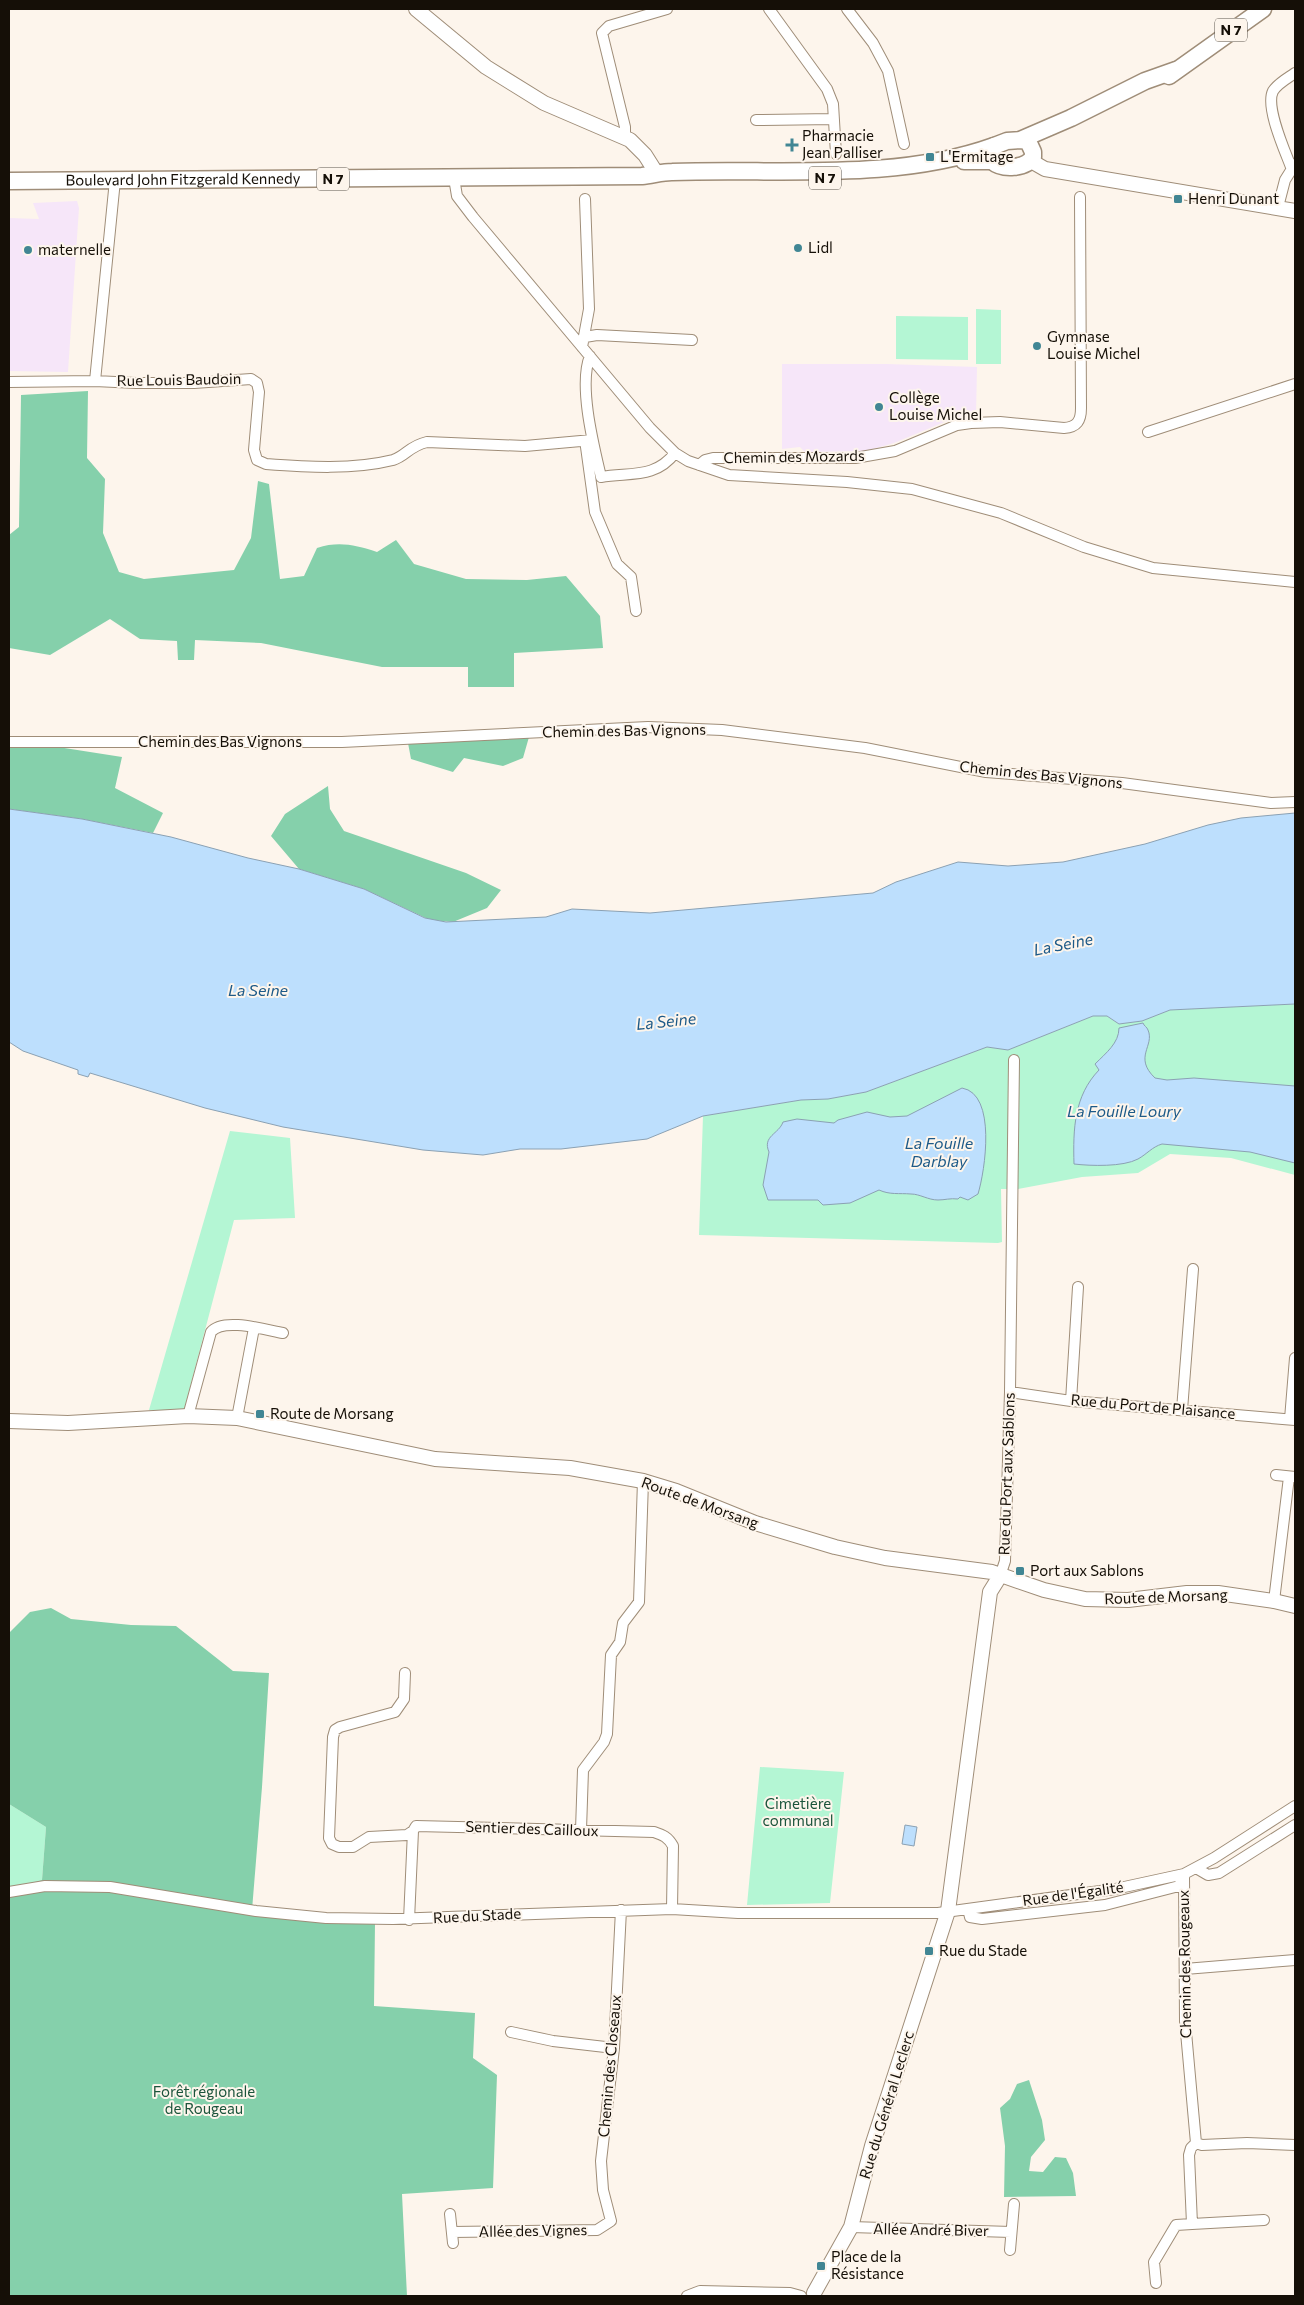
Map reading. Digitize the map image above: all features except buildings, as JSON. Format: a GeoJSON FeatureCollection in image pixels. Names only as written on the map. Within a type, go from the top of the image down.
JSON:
{"type":"FeatureCollection","features":[{"type":"Feature","properties":{"kind":"main road","name":"N 7"},"geometry":{"type":"LineString","coordinates":[[1024,140],[1145,81],[1176,70],[1263,9]]}},
{"type":"Feature","properties":{"kind":"main road","name":"Boulevard John Fitzgerald Kennedy"},"geometry":{"type":"LineString","coordinates":[[9,181],[454,178],[800,170],[893,166],[993,154],[1007,141],[1024,140]]}},
{"type":"Feature","properties":{"kind":"main road"},"geometry":{"type":"LineString","coordinates":[[1024,140],[1033,152],[1031,161]]}},
{"type":"Feature","properties":{"kind":"main road","name":"Boulevard John Fitzgerald Kennedy"},"geometry":{"type":"LineString","coordinates":[[993,154],[1003,167],[1022,165],[1031,161]]}},
{"type":"Feature","properties":{"kind":"street"},"geometry":{"type":"LineString","coordinates":[[416,9],[486,66],[544,103],[625,137],[645,155],[657,174]]}},
{"type":"Feature","properties":{"kind":"street"},"geometry":{"type":"LineString","coordinates":[[625,137],[625,127],[602,33],[609,26],[667,9]]}},
{"type":"Feature","properties":{"kind":"street"},"geometry":{"type":"LineString","coordinates":[[769,9],[827,89],[833,104],[836,154]]}},
{"type":"Feature","properties":{"kind":"street"},"geometry":{"type":"LineString","coordinates":[[847,9],[874,43],[888,71],[904,144]]}},
{"type":"Feature","properties":{"kind":"street"},"geometry":{"type":"LineString","coordinates":[[1278,207],[1293,165],[1283,146],[1271,99],[1274,90],[1295,73]]}},
{"type":"Feature","properties":{"kind":"street"},"geometry":{"type":"LineString","coordinates":[[756,120],[834,119]]}},
{"type":"Feature","properties":{"kind":"street"},"geometry":{"type":"LineString","coordinates":[[1031,161],[1045,169],[1295,210]]}},
{"type":"Feature","properties":{"kind":"street"},"geometry":{"type":"LineString","coordinates":[[454,178],[460,201],[584,342],[590,356],[650,428],[675,452],[699,465],[729,475],[743,477],[847,482],[912,489],[1001,514],[1084,547],[1152,568],[1295,582]]}},
{"type":"Feature","properties":{"kind":"street"},"geometry":{"type":"LineString","coordinates":[[95,381],[116,180]]}},
{"type":"Feature","properties":{"kind":"street","name":"Chemin des Mozards"},"geometry":{"type":"LineString","coordinates":[[699,465],[704,460],[713,458],[835,460],[862,457],[895,451],[957,426],[971,423],[1000,422],[1064,428],[1074,426],[1078,423],[1081,414],[1080,197]]}},
{"type":"Feature","properties":{"kind":"street"},"geometry":{"type":"LineString","coordinates":[[584,342],[589,286],[585,199]]}},
{"type":"Feature","properties":{"kind":"street"},"geometry":{"type":"LineString","coordinates":[[584,342],[597,335],[692,340]]}},
{"type":"Feature","properties":{"kind":"street"},"geometry":{"type":"LineString","coordinates":[[590,356],[586,376],[592,440],[601,477],[658,469],[667,463],[675,452]]}},
{"type":"Feature","properties":{"kind":"street","name":"Rue Louis Baudoin"},"geometry":{"type":"LineString","coordinates":[[9,382],[194,383],[244,379],[255,380],[259,392],[254,450],[257,460],[266,464],[326,466],[395,460],[413,446],[427,442],[525,446],[592,440]]}},
{"type":"Feature","properties":{"kind":"street"},"geometry":{"type":"LineString","coordinates":[[1148,432],[1295,384]]}},
{"type":"Feature","properties":{"kind":"street"},"geometry":{"type":"LineString","coordinates":[[592,440],[586,447],[595,512],[617,564],[631,576],[636,610]]}},
{"type":"Feature","properties":{"kind":"street","name":"Chemin des Bas Vignons"},"geometry":{"type":"LineString","coordinates":[[9,742],[342,742],[648,727],[695,728],[865,748],[986,772],[1122,783],[1271,803],[1295,802]]}},
{"type":"Feature","properties":{"kind":"street","name":"Rue du Port aux Sablons"},"geometry":{"type":"LineString","coordinates":[[948,1911],[990,1592],[1000,1576],[1005,1562],[1010,1392],[1014,1060]]}},
{"type":"Feature","properties":{"kind":"street"},"geometry":{"type":"LineString","coordinates":[[1182,1410],[1193,1269]]}},
{"type":"Feature","properties":{"kind":"street"},"geometry":{"type":"LineString","coordinates":[[1071,1401],[1078,1287]]}},
{"type":"Feature","properties":{"kind":"street"},"geometry":{"type":"LineString","coordinates":[[188,1416],[213,1329],[226,1324],[283,1333]]}},
{"type":"Feature","properties":{"kind":"street"},"geometry":{"type":"LineString","coordinates":[[237,1418],[254,1328]]}},
{"type":"Feature","properties":{"kind":"street"},"geometry":{"type":"LineString","coordinates":[[1293,1420],[1295,1358]]}},
{"type":"Feature","properties":{"kind":"street","name":"Rue du Port de Plaisance"},"geometry":{"type":"LineString","coordinates":[[1010,1392],[1071,1401],[1293,1420]]}},
{"type":"Feature","properties":{"kind":"street","name":"Route de Morsang"},"geometry":{"type":"LineString","coordinates":[[9,1420],[68,1423],[188,1416],[237,1418],[435,1459],[570,1468],[643,1481],[676,1491],[755,1523],[835,1547],[885,1558],[992,1572],[1044,1590],[1085,1599],[1128,1600],[1187,1593],[1218,1593],[1295,1606]]}},
{"type":"Feature","properties":{"kind":"street"},"geometry":{"type":"LineString","coordinates":[[1274,1601],[1292,1477],[1276,1475]]}},
{"type":"Feature","properties":{"kind":"street"},"geometry":{"type":"LineString","coordinates":[[581,1830],[583,1770],[604,1742],[607,1734],[611,1655],[620,1642],[623,1623],[639,1602],[643,1481]]}},
{"type":"Feature","properties":{"kind":"street"},"geometry":{"type":"LineString","coordinates":[[405,1672],[404,1699],[395,1712],[335,1730],[332,1737],[329,1838],[332,1844],[346,1848],[353,1847],[368,1837],[407,1835],[412,1831]]}},
{"type":"Feature","properties":{"kind":"street","name":"Rue de l'Égalité"},"geometry":{"type":"LineString","coordinates":[[948,1911],[1115,1889],[1184,1874],[1295,1806]]}},
{"type":"Feature","properties":{"kind":"street"},"geometry":{"type":"LineString","coordinates":[[1196,1868],[1208,1874],[1219,1873],[1295,1825]]}},
{"type":"Feature","properties":{"kind":"street","name":"Sentier des Cailloux"},"geometry":{"type":"LineString","coordinates":[[412,1831],[416,1826],[654,1832],[670,1839],[673,1852],[672,1909]]}},
{"type":"Feature","properties":{"kind":"street"},"geometry":{"type":"LineString","coordinates":[[409,1920],[412,1831]]}},
{"type":"Feature","properties":{"kind":"street","name":"Chemin des Rougeaux"},"geometry":{"type":"LineString","coordinates":[[1184,1874],[1187,2066],[1193,2096],[1196,2143],[1191,2148],[1189,2155],[1192,2224]]}},
{"type":"Feature","properties":{"kind":"street","name":"Rue du Stade"},"geometry":{"type":"LineString","coordinates":[[9,1892],[45,1886],[110,1887],[256,1911],[326,1918],[409,1920],[672,1909],[738,1913],[948,1911]]}},
{"type":"Feature","properties":{"kind":"street","name":"Chemin des Closeaux"},"geometry":{"type":"LineString","coordinates":[[611,2221],[603,2190],[601,2160],[614,2048],[621,1910]]}},
{"type":"Feature","properties":{"kind":"street","name":"Rue du Général Leclerc"},"geometry":{"type":"LineString","coordinates":[[810,2295],[851,2226],[872,2146],[948,1911]]}},
{"type":"Feature","properties":{"kind":"street"},"geometry":{"type":"LineString","coordinates":[[1185,1969],[1295,1960]]}},
{"type":"Feature","properties":{"kind":"street"},"geometry":{"type":"LineString","coordinates":[[511,2032],[553,2041],[614,2048]]}},
{"type":"Feature","properties":{"kind":"street"},"geometry":{"type":"LineString","coordinates":[[1196,2143],[1202,2145],[1247,2143],[1295,2146]]}},
{"type":"Feature","properties":{"kind":"street","name":"Allée André Biver"},"geometry":{"type":"LineString","coordinates":[[1010,2250],[1014,2204]]}},
{"type":"Feature","properties":{"kind":"street"},"geometry":{"type":"LineString","coordinates":[[450,2214],[453,2243]]}},
{"type":"Feature","properties":{"kind":"street"},"geometry":{"type":"LineString","coordinates":[[1156,2283],[1154,2262],[1176,2225],[1264,2220]]}},
{"type":"Feature","properties":{"kind":"street","name":"Allée des Vignes"},"geometry":{"type":"LineString","coordinates":[[452,2232],[597,2230],[611,2221]]}},
{"type":"Feature","properties":{"kind":"street","name":"Allée André Biver"},"geometry":{"type":"LineString","coordinates":[[851,2226],[1011,2232]]}},
{"type":"Feature","properties":{"kind":"street"},"geometry":{"type":"LineString","coordinates":[[687,2296],[700,2291],[810,2295]]}},
{"type":"Feature","properties":{"kind":"shaded area"},"geometry":{"type":"Polygon","coordinates":[[[77,201],[79,208],[68,372],[9,371],[9,218],[39,219],[33,203],[77,201]]]}},
{"type":"Feature","properties":{"kind":"shaded area","name":"Collège Louise Michel"},"geometry":{"type":"Polygon","coordinates":[[[782,364],[887,364],[977,367],[976,416],[947,421],[894,443],[866,451],[805,452],[800,447],[782,449],[782,364]]]}},
{"type":"Feature","properties":{"kind":"green space"},"geometry":{"type":"Polygon","coordinates":[[[976,309],[1001,310],[1001,364],[976,364],[976,309]]]}},
{"type":"Feature","properties":{"kind":"green space"},"geometry":{"type":"Polygon","coordinates":[[[896,316],[968,317],[968,360],[896,359],[896,316]]]}},
{"type":"Feature","properties":{"kind":"green space"},"geometry":{"type":"Polygon","coordinates":[[[88,391],[87,458],[105,479],[103,533],[119,572],[144,579],[234,570],[251,538],[258,481],[269,484],[280,579],[304,576],[317,548],[340,544],[361,547],[377,552],[396,540],[414,564],[466,579],[527,580],[566,576],[600,616],[603,648],[514,653],[514,687],[468,687],[468,667],[382,667],[261,643],[195,640],[194,660],[178,660],[177,641],[140,639],[110,619],[50,655],[9,648],[9,535],[19,527],[21,395],[88,391]]]}},
{"type":"Feature","properties":{"kind":"green space"},"geometry":{"type":"Polygon","coordinates":[[[529,737],[523,758],[503,766],[464,758],[453,772],[411,759],[408,743],[529,737]]]}},
{"type":"Feature","properties":{"kind":"green space"},"geometry":{"type":"Polygon","coordinates":[[[9,746],[58,747],[122,757],[115,788],[163,813],[153,833],[82,819],[9,809],[9,746]]]}},
{"type":"Feature","properties":{"kind":"green space"},"geometry":{"type":"Polygon","coordinates":[[[328,786],[330,809],[344,831],[466,873],[501,890],[487,908],[453,922],[430,920],[364,889],[299,869],[271,836],[285,814],[328,786]]]}},
{"type":"Feature","properties":{"kind":"green space"},"geometry":{"type":"Polygon","coordinates":[[[1295,1004],[1295,1175],[1231,1158],[1170,1154],[1138,1173],[1082,1177],[1018,1189],[1001,1189],[1002,1242],[998,1243],[699,1235],[703,1116],[801,1100],[828,1099],[866,1092],[987,1047],[1008,1050],[1093,1016],[1107,1016],[1119,1024],[1142,1021],[1170,1010],[1295,1004]]]}},
{"type":"Feature","properties":{"kind":"green space"},"geometry":{"type":"Polygon","coordinates":[[[230,1131],[290,1138],[295,1218],[234,1220],[184,1410],[149,1410],[230,1131]]]}},
{"type":"Feature","properties":{"kind":"green space","name":"Forêt régionale de Rougeau"},"geometry":{"type":"Polygon","coordinates":[[[51,1608],[71,1619],[131,1625],[176,1626],[233,1671],[269,1673],[252,1910],[375,1923],[374,2006],[475,2013],[473,2058],[497,2075],[493,2188],[402,2194],[407,2296],[9,2296],[9,1890],[42,1880],[46,1827],[9,1804],[9,1633],[30,1612],[51,1608]]]}},
{"type":"Feature","properties":{"kind":"green space","name":"Cimetière communal"},"geometry":{"type":"Polygon","coordinates":[[[760,1767],[844,1772],[830,1903],[747,1905],[760,1767]]]}},
{"type":"Feature","properties":{"kind":"green space"},"geometry":{"type":"Polygon","coordinates":[[[9,1804],[46,1827],[42,1880],[9,1890],[9,1804]]]}},
{"type":"Feature","properties":{"kind":"green space"},"geometry":{"type":"Polygon","coordinates":[[[1029,2080],[1042,2120],[1045,2140],[1031,2157],[1029,2171],[1043,2172],[1055,2157],[1066,2158],[1073,2173],[1076,2196],[1004,2197],[1005,2146],[1000,2108],[1010,2099],[1017,2084],[1029,2080]]]}},
{"type":"Feature","properties":{"kind":"water","name":"La Seine"},"geometry":{"type":"Polygon","coordinates":[[[9,809],[82,819],[171,837],[248,858],[299,869],[364,889],[425,918],[446,922],[546,917],[572,909],[650,913],[873,893],[896,882],[958,862],[1008,866],[1063,862],[1145,844],[1208,825],[1241,818],[1295,813],[1295,1004],[1170,1010],[1142,1021],[1119,1024],[1107,1016],[1093,1016],[1008,1050],[987,1047],[866,1092],[828,1099],[801,1100],[703,1116],[647,1139],[561,1149],[520,1149],[483,1155],[423,1150],[283,1127],[205,1108],[90,1073],[88,1077],[78,1074],[78,1070],[23,1051],[9,1042],[9,809]]]}},
{"type":"Feature","properties":{"kind":"water","name":"La Fouille Loury"},"geometry":{"type":"Polygon","coordinates":[[[1143,1023],[1148,1029],[1149,1036],[1145,1058],[1146,1064],[1155,1078],[1167,1080],[1194,1078],[1295,1086],[1295,1163],[1250,1152],[1162,1144],[1132,1162],[1116,1165],[1074,1164],[1074,1138],[1077,1114],[1084,1091],[1099,1070],[1095,1064],[1114,1043],[1119,1028],[1143,1023]]]}},
{"type":"Feature","properties":{"kind":"water","name":"La Fouille Darblay"},"geometry":{"type":"Polygon","coordinates":[[[962,1088],[973,1093],[980,1104],[986,1135],[983,1169],[978,1194],[968,1200],[960,1197],[958,1199],[934,1200],[914,1194],[891,1193],[879,1190],[850,1203],[823,1205],[818,1200],[768,1200],[763,1185],[769,1152],[767,1147],[769,1139],[783,1122],[797,1119],[834,1123],[838,1120],[867,1112],[890,1117],[907,1116],[962,1088]]]}},
{"type":"Feature","properties":{"kind":"water"},"geometry":{"type":"Polygon","coordinates":[[[905,1825],[917,1827],[914,1846],[902,1844],[905,1825]]]}},
{"type":"Feature","properties":{"kind":"place","name":"Pharmacie Jean Palliser"},"geometry":{"type":"Point","coordinates":[792,145]}},
{"type":"Feature","properties":{"kind":"place","name":"L'Ermitage"},"geometry":{"type":"Point","coordinates":[930,157]}},
{"type":"Feature","properties":{"kind":"place","name":"Henri Dunant"},"geometry":{"type":"Point","coordinates":[1178,199]}},
{"type":"Feature","properties":{"kind":"place","name":"Lidl"},"geometry":{"type":"Point","coordinates":[798,248]}},
{"type":"Feature","properties":{"kind":"place","name":"maternelle"},"geometry":{"type":"Point","coordinates":[28,250]}},
{"type":"Feature","properties":{"kind":"place","name":"Gymnase Louise Michel"},"geometry":{"type":"Point","coordinates":[1037,346]}},
{"type":"Feature","properties":{"kind":"place","name":"Collège Louise Michel"},"geometry":{"type":"Point","coordinates":[879,407]}},
{"type":"Feature","properties":{"kind":"place","name":"Route de Morsang"},"geometry":{"type":"Point","coordinates":[260,1414]}},
{"type":"Feature","properties":{"kind":"place","name":"Port aux Sablons"},"geometry":{"type":"Point","coordinates":[1020,1571]}},
{"type":"Feature","properties":{"kind":"place","name":"Rue du Stade"},"geometry":{"type":"Point","coordinates":[929,1951]}},
{"type":"Feature","properties":{"kind":"place","name":"Place de la Résistance"},"geometry":{"type":"Point","coordinates":[821,2266]}}]}
